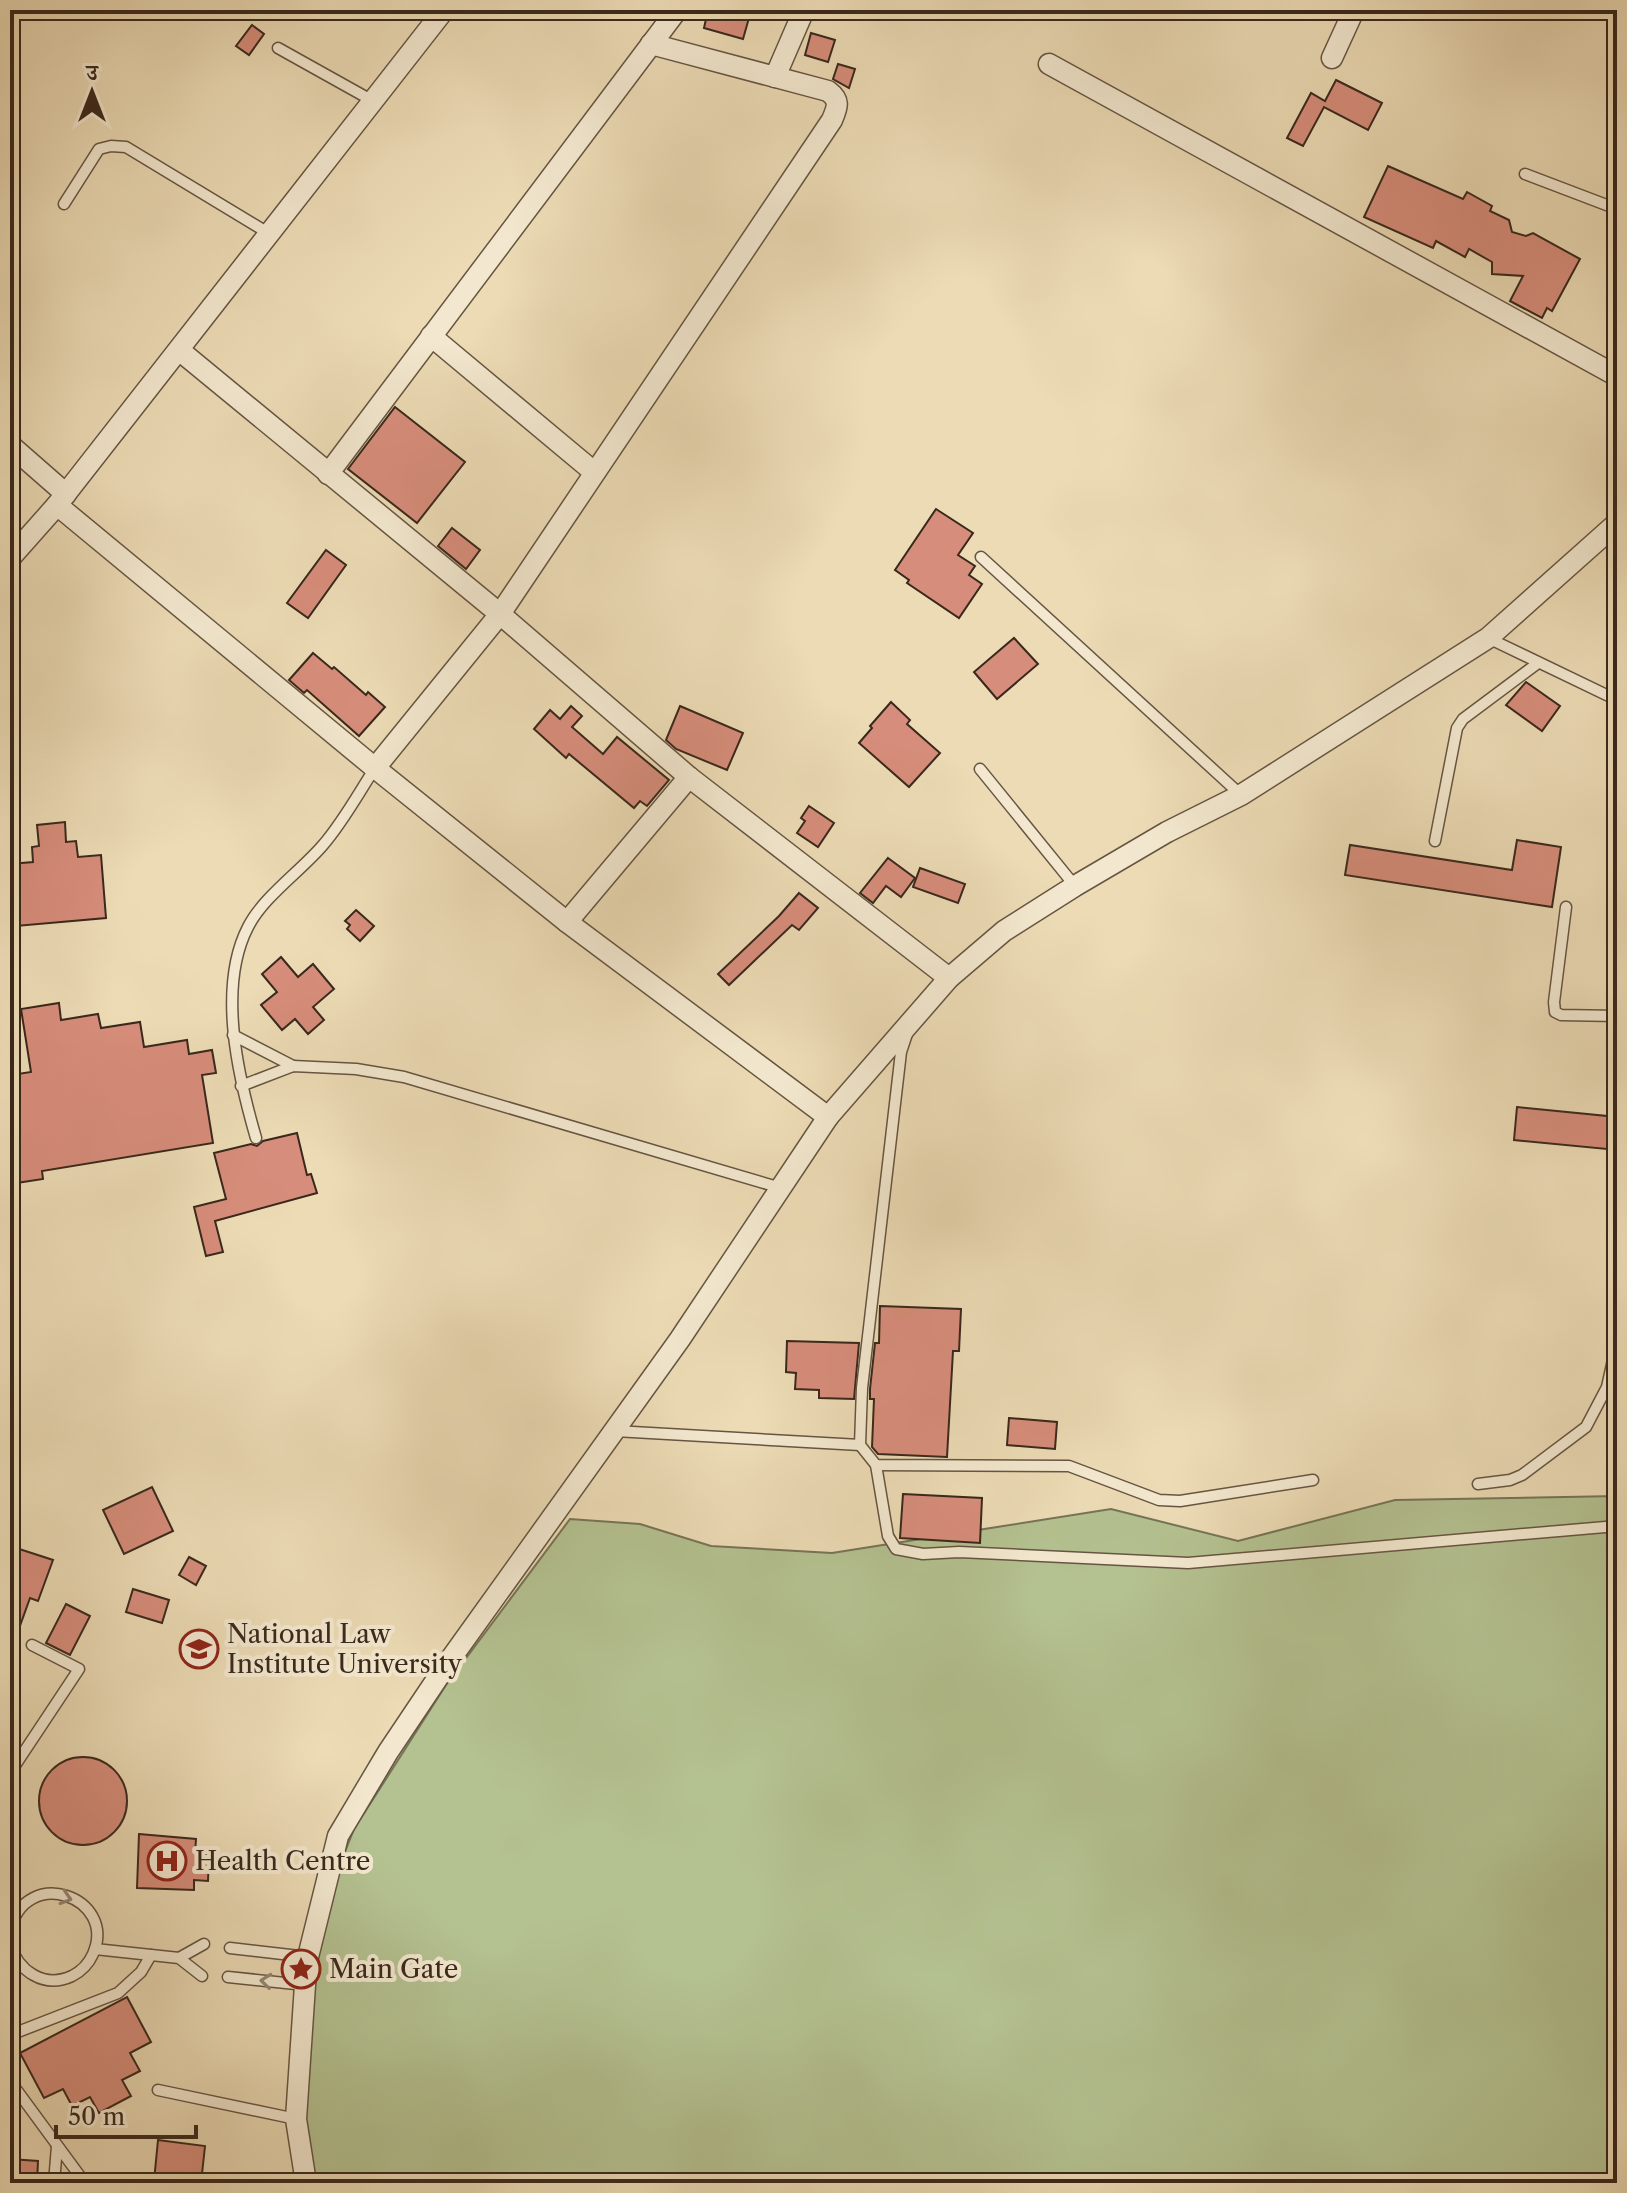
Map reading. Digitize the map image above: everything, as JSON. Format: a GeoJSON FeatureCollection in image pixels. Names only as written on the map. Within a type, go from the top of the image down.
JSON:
{"type":"FeatureCollection","features":[{"type":"Feature","properties":{"kind":"street"},"geometry":{"type":"LineString","coordinates":[[10,558],[61,499],[444,10]]}},
{"type":"Feature","properties":{"kind":"street"},"geometry":{"type":"LineString","coordinates":[[328,474],[677,10]]}},
{"type":"Feature","properties":{"kind":"street"},"geometry":{"type":"LineString","coordinates":[[775,77],[804,10]]}},
{"type":"Feature","properties":{"kind":"street"},"geometry":{"type":"LineString","coordinates":[[1332,58],[1354,10]]}},
{"type":"Feature","properties":{"kind":"street"},"geometry":{"type":"LineString","coordinates":[[375,768],[500,614],[838,107],[836,97],[828,91],[651,44]]}},
{"type":"Feature","properties":{"kind":"street"},"geometry":{"type":"LineString","coordinates":[[1049,64],[1617,376]]}},
{"type":"Feature","properties":{"kind":"street"},"geometry":{"type":"LineString","coordinates":[[431,336],[594,472]]}},
{"type":"Feature","properties":{"kind":"street"},"geometry":{"type":"LineString","coordinates":[[179,350],[500,614],[689,777],[949,978]]}},
{"type":"Feature","properties":{"kind":"street"},"geometry":{"type":"LineString","coordinates":[[10,445],[61,499],[375,768],[567,922],[828,1117]]}},
{"type":"Feature","properties":{"kind":"street"},"geometry":{"type":"LineString","coordinates":[[306,2183],[296,2119],[305,1985],[308,1957],[338,1836],[388,1752],[447,1664],[680,1339],[828,1117],[949,978],[1004,931],[1167,832],[1241,795],[1488,638],[1617,523]]}},
{"type":"Feature","properties":{"kind":"street"},"geometry":{"type":"LineString","coordinates":[[567,922],[689,777]]}},
{"type":"Feature","properties":{"kind":"lane"},"geometry":{"type":"LineString","coordinates":[[278,48],[373,101]]}},
{"type":"Feature","properties":{"kind":"lane"},"geometry":{"type":"LineString","coordinates":[[64,204],[99,149],[126,147],[270,234]]}},
{"type":"Feature","properties":{"kind":"lane"},"geometry":{"type":"LineString","coordinates":[[1525,174],[1617,209]]}},
{"type":"Feature","properties":{"kind":"lane"},"geometry":{"type":"LineString","coordinates":[[981,557],[1241,795]]}},
{"type":"Feature","properties":{"kind":"lane"},"geometry":{"type":"LineString","coordinates":[[1488,638],[1617,700]]}},
{"type":"Feature","properties":{"kind":"lane"},"geometry":{"type":"LineString","coordinates":[[1435,841],[1457,728],[1463,719],[1538,663]]}},
{"type":"Feature","properties":{"kind":"lane"},"geometry":{"type":"LineString","coordinates":[[256,1138],[241,1086],[233,1035],[235,962],[249,925],[323,845],[375,768]]}},
{"type":"Feature","properties":{"kind":"lane"},"geometry":{"type":"LineString","coordinates":[[980,769],[1075,886]]}},
{"type":"Feature","properties":{"kind":"lane"},"geometry":{"type":"LineString","coordinates":[[1566,907],[1555,1012],[1561,1015],[1617,1016]]}},
{"type":"Feature","properties":{"kind":"lane"},"geometry":{"type":"LineString","coordinates":[[911,1020],[901,1052],[862,1388],[860,1445],[876,1465],[888,1536],[896,1549],[923,1554],[959,1552],[1188,1563],[1617,1526]]}},
{"type":"Feature","properties":{"kind":"lane"},"geometry":{"type":"LineString","coordinates":[[233,1035],[293,1066]]}},
{"type":"Feature","properties":{"kind":"lane"},"geometry":{"type":"LineString","coordinates":[[241,1086],[293,1066],[356,1069],[404,1077],[781,1188]]}},
{"type":"Feature","properties":{"kind":"lane"},"geometry":{"type":"LineString","coordinates":[[1478,1484],[1510,1480],[1522,1475],[1586,1427],[1607,1387],[1617,1342]]}},
{"type":"Feature","properties":{"kind":"lane"},"geometry":{"type":"LineString","coordinates":[[615,1431],[860,1445]]}},
{"type":"Feature","properties":{"kind":"lane"},"geometry":{"type":"LineString","coordinates":[[876,1465],[1069,1466],[1159,1500],[1180,1501],[1313,1480]]}},
{"type":"Feature","properties":{"kind":"lane"},"geometry":{"type":"LineString","coordinates":[[10,1773],[79,1669],[32,1645]]}},
{"type":"Feature","properties":{"kind":"lane"},"geometry":{"type":"LineString","coordinates":[[10,1883],[16,1911],[10,1931]]}},
{"type":"Feature","properties":{"kind":"lane"},"geometry":{"type":"LineString","coordinates":[[10,1944],[14,1966],[40,1978],[64,1979],[84,1968],[95,1949],[96,1928],[92,1917],[87,1908],[70,1896],[47,1894],[36,1897],[16,1911]]}},
{"type":"Feature","properties":{"kind":"lane"},"geometry":{"type":"LineString","coordinates":[[179,1958],[204,1944]]}},
{"type":"Feature","properties":{"kind":"lane"},"geometry":{"type":"LineString","coordinates":[[230,1948],[308,1957]]}},
{"type":"Feature","properties":{"kind":"lane"},"geometry":{"type":"LineString","coordinates":[[95,1949],[179,1958],[202,1976]]}},
{"type":"Feature","properties":{"kind":"lane"},"geometry":{"type":"LineString","coordinates":[[10,2035],[118,1993],[141,1972],[151,1955]]}},
{"type":"Feature","properties":{"kind":"lane"},"geometry":{"type":"LineString","coordinates":[[228,1977],[305,1985]]}},
{"type":"Feature","properties":{"kind":"lane"},"geometry":{"type":"LineString","coordinates":[[10,2081],[85,2183]]}},
{"type":"Feature","properties":{"kind":"lane"},"geometry":{"type":"LineString","coordinates":[[158,2090],[296,2119]]}},
{"type":"Feature","properties":{"kind":"lane"},"geometry":{"type":"LineString","coordinates":[[54,2183],[57,2146]]}},
{"type":"Feature","properties":{"kind":"green space"},"geometry":{"type":"Polygon","coordinates":[[[1617,1496],[1617,2183],[305,2183],[296,2048],[309,1943],[354,1829],[446,1685],[570,1519],[640,1524],[711,1546],[832,1553],[1111,1509],[1238,1541],[1395,1500],[1617,1496]]]}},
{"type":"Feature","properties":{"kind":"building"},"geometry":{"type":"Polygon","coordinates":[[[708,10],[749,18],[743,39],[704,28],[708,10]]]}},
{"type":"Feature","properties":{"kind":"building"},"geometry":{"type":"Polygon","coordinates":[[[252,25],[264,34],[249,55],[236,46],[252,25]]]}},
{"type":"Feature","properties":{"kind":"building"},"geometry":{"type":"Polygon","coordinates":[[[811,33],[835,40],[828,62],[805,55],[811,33]]]}},
{"type":"Feature","properties":{"kind":"building"},"geometry":{"type":"Polygon","coordinates":[[[838,64],[855,69],[849,88],[833,79],[838,64]]]}},
{"type":"Feature","properties":{"kind":"building"},"geometry":{"type":"Polygon","coordinates":[[[1336,80],[1382,103],[1368,130],[1324,107],[1303,146],[1287,138],[1311,93],[1325,101],[1336,80]]]}},
{"type":"Feature","properties":{"kind":"building"},"geometry":{"type":"Polygon","coordinates":[[[1388,166],[1463,199],[1467,192],[1492,206],[1490,211],[1509,220],[1512,232],[1526,236],[1533,233],[1580,259],[1552,311],[1547,308],[1542,318],[1510,301],[1523,276],[1492,274],[1492,262],[1469,249],[1465,257],[1436,241],[1433,248],[1364,217],[1388,166]]]}},
{"type":"Feature","properties":{"kind":"building"},"geometry":{"type":"Polygon","coordinates":[[[395,407],[465,462],[417,523],[348,469],[395,407]]]}},
{"type":"Feature","properties":{"kind":"building"},"geometry":{"type":"Polygon","coordinates":[[[936,509],[973,533],[958,555],[975,566],[969,575],[982,584],[959,618],[907,583],[909,580],[895,570],[936,509]]]}},
{"type":"Feature","properties":{"kind":"building"},"geometry":{"type":"Polygon","coordinates":[[[452,528],[480,550],[466,569],[438,546],[452,528]]]}},
{"type":"Feature","properties":{"kind":"building"},"geometry":{"type":"Polygon","coordinates":[[[326,550],[346,565],[308,618],[287,603],[326,550]]]}},
{"type":"Feature","properties":{"kind":"building"},"geometry":{"type":"Polygon","coordinates":[[[1014,638],[1038,664],[997,699],[974,672],[1014,638]]]}},
{"type":"Feature","properties":{"kind":"building"},"geometry":{"type":"Polygon","coordinates":[[[313,653],[385,707],[359,736],[307,690],[304,693],[289,680],[313,653]]]}},
{"type":"Feature","properties":{"kind":"building"},"geometry":{"type":"Polygon","coordinates":[[[1526,682],[1560,706],[1542,731],[1506,705],[1526,682]]]}},
{"type":"Feature","properties":{"kind":"building"},"geometry":{"type":"Polygon","coordinates":[[[891,702],[910,720],[907,724],[940,753],[909,787],[859,743],[891,702]]]}},
{"type":"Feature","properties":{"kind":"building"},"geometry":{"type":"Polygon","coordinates":[[[571,706],[582,716],[572,727],[603,754],[617,737],[669,780],[647,806],[640,801],[634,808],[569,754],[566,758],[534,729],[550,710],[560,719],[571,706]]]}},
{"type":"Feature","properties":{"kind":"building"},"geometry":{"type":"Polygon","coordinates":[[[680,706],[743,733],[727,770],[676,749],[666,740],[680,706]]]}},
{"type":"Feature","properties":{"kind":"building"},"geometry":{"type":"Polygon","coordinates":[[[809,806],[834,823],[818,847],[797,833],[805,821],[801,818],[809,806]]]}},
{"type":"Feature","properties":{"kind":"building"},"geometry":{"type":"Polygon","coordinates":[[[65,822],[66,842],[76,841],[78,857],[101,855],[106,918],[16,926],[10,864],[33,862],[32,847],[39,846],[37,825],[65,822]]]}},
{"type":"Feature","properties":{"kind":"building"},"geometry":{"type":"Polygon","coordinates":[[[1517,840],[1561,847],[1552,907],[1345,875],[1350,845],[1512,870],[1517,840]]]}},
{"type":"Feature","properties":{"kind":"building"},"geometry":{"type":"Polygon","coordinates":[[[888,858],[915,878],[901,897],[886,886],[873,903],[860,893],[888,858]]]}},
{"type":"Feature","properties":{"kind":"building"},"geometry":{"type":"Polygon","coordinates":[[[920,868],[965,884],[958,903],[913,887],[920,868]]]}},
{"type":"Feature","properties":{"kind":"building"},"geometry":{"type":"Polygon","coordinates":[[[799,893],[818,908],[799,930],[792,925],[729,985],[718,974],[799,893]]]}},
{"type":"Feature","properties":{"kind":"building"},"geometry":{"type":"Polygon","coordinates":[[[356,910],[374,926],[360,941],[347,929],[350,925],[345,921],[356,910]]]}},
{"type":"Feature","properties":{"kind":"building"},"geometry":{"type":"Polygon","coordinates":[[[281,957],[298,977],[313,964],[334,989],[313,1007],[324,1020],[308,1034],[295,1019],[282,1030],[261,1005],[277,992],[262,974],[281,957]]]}},
{"type":"Feature","properties":{"kind":"building"},"geometry":{"type":"Polygon","coordinates":[[[59,1003],[61,1020],[98,1014],[101,1028],[140,1022],[144,1047],[187,1040],[189,1054],[212,1050],[216,1073],[202,1075],[213,1143],[42,1171],[43,1179],[10,1184],[10,1132],[20,1131],[11,1075],[31,1072],[21,1009],[59,1003]]]}},
{"type":"Feature","properties":{"kind":"building"},"geometry":{"type":"Polygon","coordinates":[[[1517,1107],[1617,1117],[1617,1150],[1514,1140],[1517,1107]]]}},
{"type":"Feature","properties":{"kind":"building"},"geometry":{"type":"Polygon","coordinates":[[[297,1133],[307,1175],[311,1174],[317,1193],[215,1221],[223,1252],[206,1256],[194,1207],[226,1199],[214,1153],[251,1144],[257,1146],[263,1141],[297,1133]]]}},
{"type":"Feature","properties":{"kind":"building"},"geometry":{"type":"Polygon","coordinates":[[[880,1306],[961,1309],[959,1351],[953,1351],[947,1457],[878,1454],[872,1447],[874,1399],[870,1399],[870,1389],[875,1343],[879,1343],[880,1306]]]}},
{"type":"Feature","properties":{"kind":"building"},"geometry":{"type":"Polygon","coordinates":[[[787,1341],[859,1343],[854,1399],[819,1398],[819,1390],[795,1389],[796,1373],[786,1372],[787,1341]]]}},
{"type":"Feature","properties":{"kind":"building"},"geometry":{"type":"Polygon","coordinates":[[[1009,1418],[1057,1422],[1055,1449],[1007,1445],[1009,1418]]]}},
{"type":"Feature","properties":{"kind":"building"},"geometry":{"type":"Polygon","coordinates":[[[152,1487],[173,1531],[124,1554],[103,1510],[152,1487]]]}},
{"type":"Feature","properties":{"kind":"building"},"geometry":{"type":"Polygon","coordinates":[[[903,1494],[982,1498],[980,1543],[900,1538],[903,1494]]]}},
{"type":"Feature","properties":{"kind":"building"},"geometry":{"type":"Polygon","coordinates":[[[10,1546],[53,1560],[38,1601],[30,1598],[12,1648],[10,1647],[10,1546]]]}},
{"type":"Feature","properties":{"kind":"building"},"geometry":{"type":"Polygon","coordinates":[[[189,1557],[206,1566],[196,1585],[179,1575],[189,1557]]]}},
{"type":"Feature","properties":{"kind":"building"},"geometry":{"type":"Polygon","coordinates":[[[133,1589],[169,1600],[162,1623],[126,1612],[133,1589]]]}},
{"type":"Feature","properties":{"kind":"building"},"geometry":{"type":"Polygon","coordinates":[[[66,1604],[90,1616],[70,1655],[46,1643],[66,1604]]]}},
{"type":"Feature","properties":{"kind":"building"},"geometry":{"type":"Polygon","coordinates":[[[83,1757],[100,1760],[114,1770],[124,1784],[127,1801],[124,1818],[114,1832],[100,1842],[83,1845],[66,1842],[52,1832],[42,1818],[39,1801],[42,1784],[52,1770],[66,1760],[83,1757]]]}},
{"type":"Feature","properties":{"kind":"building"},"geometry":{"type":"Polygon","coordinates":[[[139,1834],[196,1839],[195,1853],[209,1854],[208,1881],[194,1880],[194,1890],[137,1888],[139,1834]]]}},
{"type":"Feature","properties":{"kind":"building"},"geometry":{"type":"Polygon","coordinates":[[[127,1997],[151,2042],[130,2053],[140,2071],[122,2080],[131,2096],[99,2113],[90,2097],[72,2106],[63,2089],[44,2098],[20,2053],[127,1997]]]}},
{"type":"Feature","properties":{"kind":"building"},"geometry":{"type":"Polygon","coordinates":[[[158,2140],[205,2146],[201,2183],[154,2181],[158,2140]]]}},
{"type":"Feature","properties":{"kind":"building"},"geometry":{"type":"Polygon","coordinates":[[[10,2159],[38,2161],[37,2183],[10,2183],[10,2159]]]}},
{"type":"Feature","properties":{"kind":"place","name":"National Law Institute University"},"geometry":{"type":"Point","coordinates":[199,1649]}},
{"type":"Feature","properties":{"kind":"place","name":"Health Centre"},"geometry":{"type":"Point","coordinates":[167,1861]}},
{"type":"Feature","properties":{"kind":"place","name":"Main Gate"},"geometry":{"type":"Point","coordinates":[301,1969]}}]}
